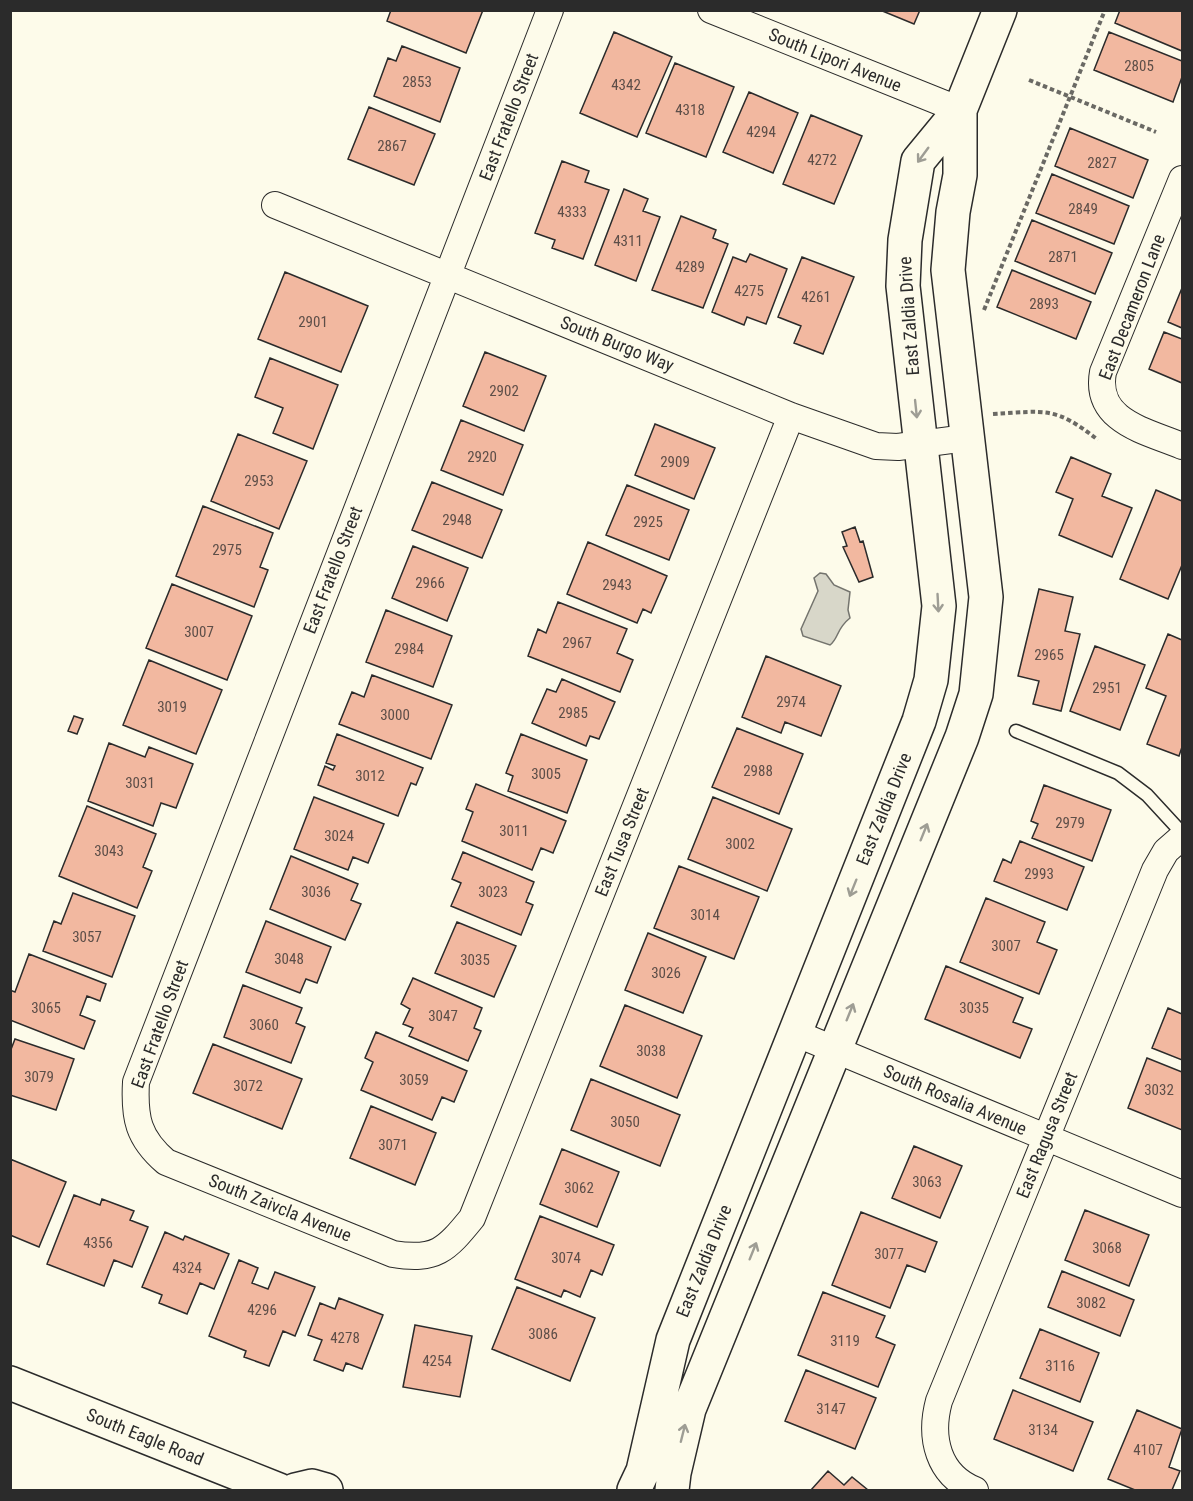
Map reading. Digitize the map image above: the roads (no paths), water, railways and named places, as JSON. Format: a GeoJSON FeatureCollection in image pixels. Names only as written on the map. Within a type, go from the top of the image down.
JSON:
{"type":"FeatureCollection","features":[{"type":"Feature","properties":{"kind":"street","name":"East Fratello Street"},"geometry":{"type":"LineString","coordinates":[[141,1132],[134,1112],[136,1082],[550,10]]}},
{"type":"Feature","properties":{"kind":"street","name":"South Lipori Avenue"},"geometry":{"type":"LineString","coordinates":[[711,10],[960,110]]}},
{"type":"Feature","properties":{"kind":"street","name":"East Zaldia Drive"},"geometry":{"type":"LineString","coordinates":[[634,1491],[643,1471],[673,1340],[919,721],[931,680],[939,606],[903,286],[904,240],[918,161],[960,110],[1000,10]]}},
{"type":"Feature","properties":{"kind":"street","name":"East Zaldia Drive"},"geometry":{"type":"LineString","coordinates":[[672,1491],[689,1409],[962,737],[976,694],[986,597],[975,426],[948,270],[953,212],[960,175],[960,110]]}},
{"type":"Feature","properties":{"kind":"street","name":"East Decameron Lane"},"geometry":{"type":"LineString","coordinates":[[1182,179],[1103,372],[1101,386],[1104,402],[1124,422],[1182,446]]}},
{"type":"Feature","properties":{"kind":"street","name":"South Burgo Way"},"geometry":{"type":"LineString","coordinates":[[275,205],[791,416],[876,446],[920,445],[975,426]]}},
{"type":"Feature","properties":{"kind":"street","name":"East Tusa Street"},"geometry":{"type":"LineString","coordinates":[[434,1255],[452,1243],[472,1218],[791,416]]}},
{"type":"Feature","properties":{"kind":"street","name":"East Ragusa Street"},"geometry":{"type":"LineString","coordinates":[[975,1491],[946,1471],[935,1443],[934,1418],[939,1401],[1155,870],[1166,851],[1182,835]]}},
{"type":"Feature","properties":{"kind":"street","name":"South Rosalia Avenue"},"geometry":{"type":"LineString","coordinates":[[795,1033],[1182,1194]]}},
{"type":"Feature","properties":{"kind":"street","name":"South Zaivcla Avenue"},"geometry":{"type":"LineString","coordinates":[[141,1132],[152,1150],[166,1162],[393,1254],[413,1257],[434,1255]]}},
{"type":"Feature","properties":{"kind":"street","name":"South Eagle Road"},"geometry":{"type":"LineString","coordinates":[[10,1383],[279,1491]]}},
{"type":"Feature","properties":{"kind":"street"},"geometry":{"type":"LineString","coordinates":[[295,1491],[312,1486],[326,1491]]}},
{"type":"Feature","properties":{"kind":"lane"},"geometry":{"type":"LineString","coordinates":[[1016,731],[1118,773],[1147,795],[1182,835]]}}]}
